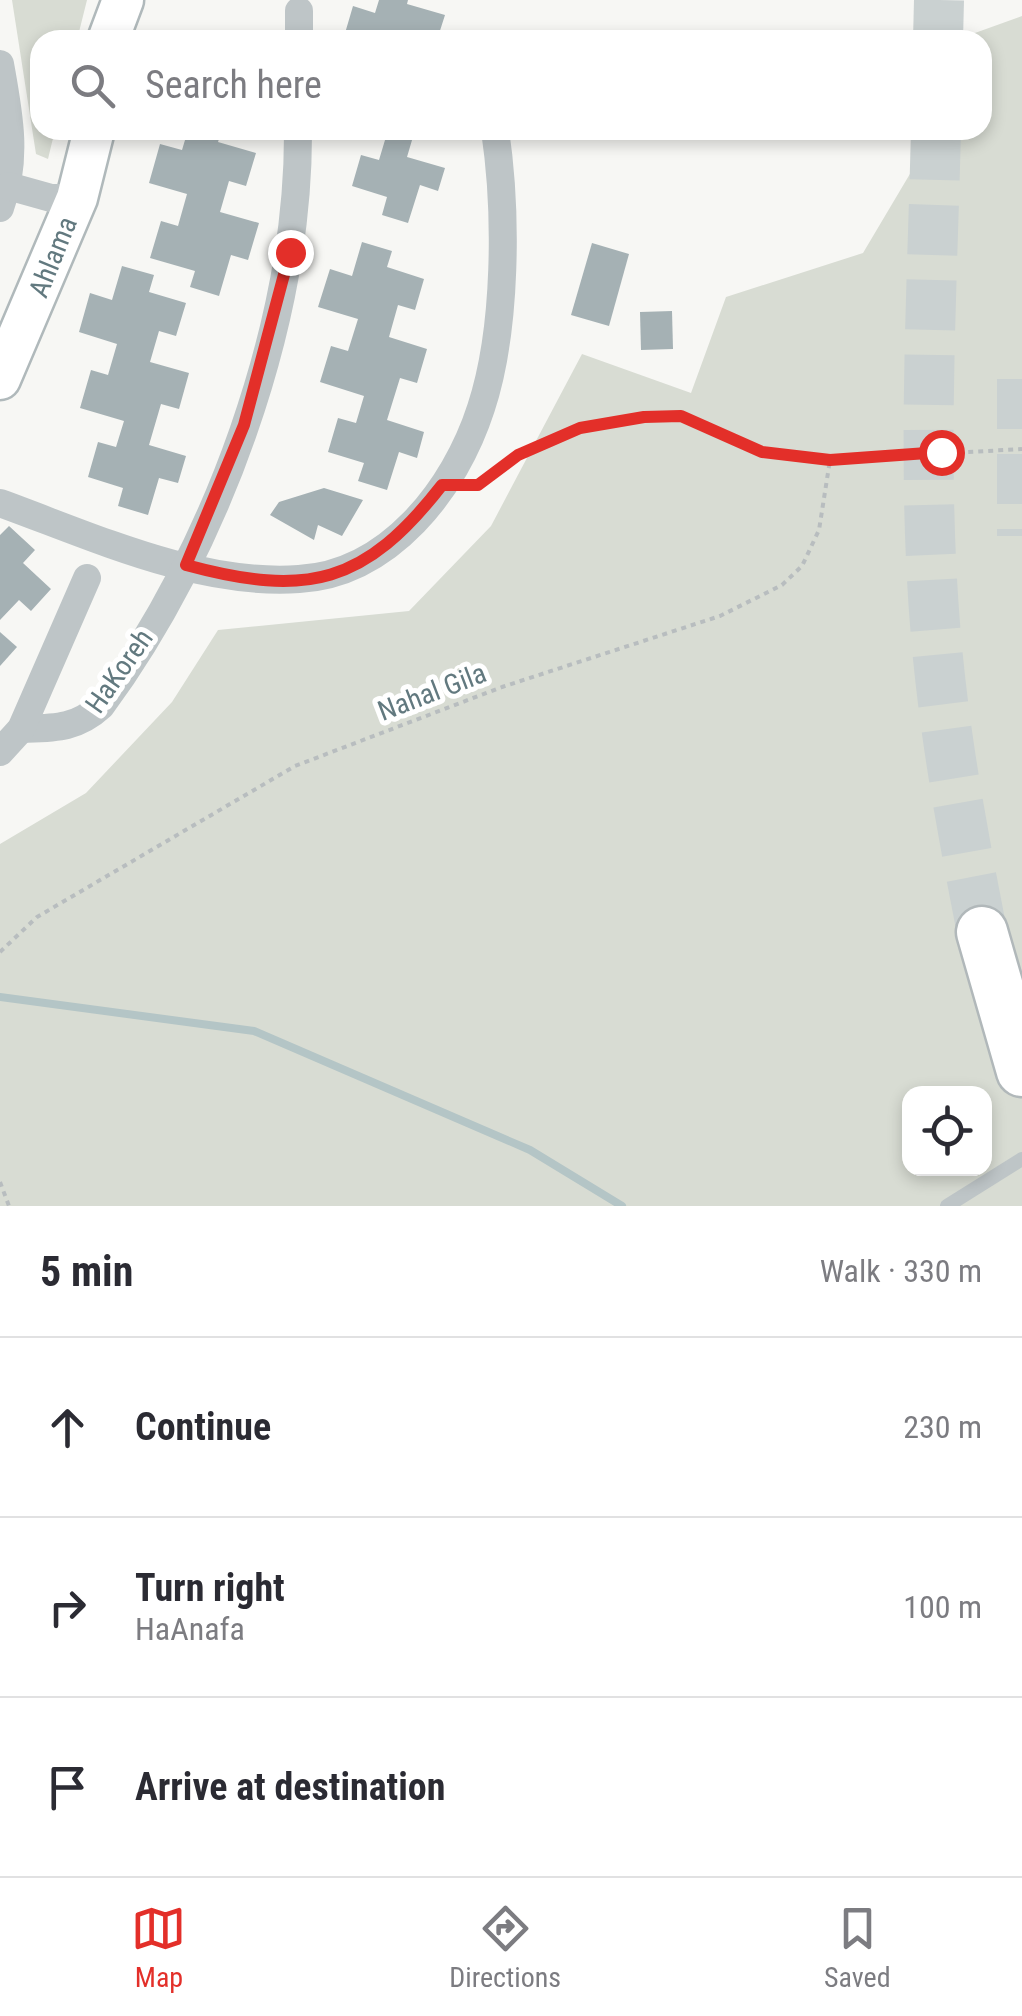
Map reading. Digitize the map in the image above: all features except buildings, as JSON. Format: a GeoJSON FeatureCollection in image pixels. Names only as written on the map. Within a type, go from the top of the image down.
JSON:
{"type":"FeatureCollection","features":[{"type":"Feature","properties":{"kind":"highway"},"geometry":{"type":"LineString","coordinates":[[982,932],[1016,1054]]}},
{"type":"Feature","properties":{"kind":"street"},"geometry":{"type":"LineString","coordinates":[[115,30],[124,0]]}},
{"type":"Feature","properties":{"kind":"street"},"geometry":{"type":"LineString","coordinates":[[299,11],[299,30]]}},
{"type":"Feature","properties":{"kind":"street"},"geometry":{"type":"LineString","coordinates":[[0,64],[12,126],[4,197],[64,198]]}},
{"type":"Feature","properties":{"kind":"street","name":"Ahlama"},"geometry":{"type":"LineString","coordinates":[[0,317],[64,198],[74,140]]}},
{"type":"Feature","properties":{"kind":"street","name":"Ahlama"},"geometry":{"type":"LineString","coordinates":[[0,379],[64,198],[90,140]]}},
{"type":"Feature","properties":{"kind":"street","name":"HaKoreh"},"geometry":{"type":"LineString","coordinates":[[21,729],[65,728],[86,720],[101,706],[186,565],[244,425],[278,308],[298,182],[298,140]]}},
{"type":"Feature","properties":{"kind":"street"},"geometry":{"type":"LineString","coordinates":[[0,503],[220,574],[298,580],[350,570],[397,538],[442,485],[481,408],[502,248],[503,186],[496,140]]}},
{"type":"Feature","properties":{"kind":"street"},"geometry":{"type":"LineString","coordinates":[[0,752],[21,729],[87,578]]}},
{"type":"Feature","properties":{"kind":"lane"},"geometry":{"type":"LineString","coordinates":[[947,1206],[1022,1159]]}},
{"type":"Feature","properties":{"kind":"path"},"geometry":{"type":"LineString","coordinates":[[442,485],[478,485],[518,455],[580,428],[644,417],[681,416],[762,452],[830,460],[1022,449]]}},
{"type":"Feature","properties":{"kind":"path","name":"Nahal Gila"},"geometry":{"type":"LineString","coordinates":[[0,952],[37,917],[295,766],[502,686],[720,616],[782,585],[802,566],[819,530],[830,460]]}},
{"type":"Feature","properties":{"kind":"path"},"geometry":{"type":"LineString","coordinates":[[0,1182],[9,1206]]}},
{"type":"Feature","properties":{"kind":"shaded area"},"geometry":{"type":"Polygon","coordinates":[[[12,0],[87,0],[80,30],[30,30],[30,116],[12,0]]]}},
{"type":"Feature","properties":{"kind":"shaded area"},"geometry":{"type":"Polygon","coordinates":[[[1022,16],[1022,1206],[0,1206],[0,844],[86,793],[172,702],[218,630],[409,611],[491,526],[582,354],[691,393],[726,297],[863,253],[930,140],[992,140],[992,30],[983,30],[1022,16]]]}},
{"type":"Feature","properties":{"kind":"shaded area"},"geometry":{"type":"Polygon","coordinates":[[[34,140],[53,140],[48,159],[36,154],[34,140]]]}},
{"type":"Feature","properties":{"kind":"waterway"},"geometry":{"type":"LineString","coordinates":[[0,997],[254,1031],[530,1150],[622,1206]]}},
{"type":"Feature","properties":{"kind":"tunnel"},"geometry":{"type":"LineString","coordinates":[[938,30],[939,0]]}},
{"type":"Feature","properties":{"kind":"tunnel"},"geometry":{"type":"LineString","coordinates":[[936,140],[929,377],[931,563],[948,740],[982,932]]}},
{"type":"Feature","properties":{"kind":"tunnel"},"geometry":{"type":"LineString","coordinates":[[1022,379],[1022,536]]}},
{"type":"Feature","properties":{"kind":"route"},"geometry":{"type":"LineString","coordinates":[[290,252],[244,425],[186,565],[220,574],[298,580],[350,570],[375,557],[397,538],[442,485],[478,485],[518,455],[580,428],[644,417],[681,416],[762,452],[830,460],[941,452]]}}]}
